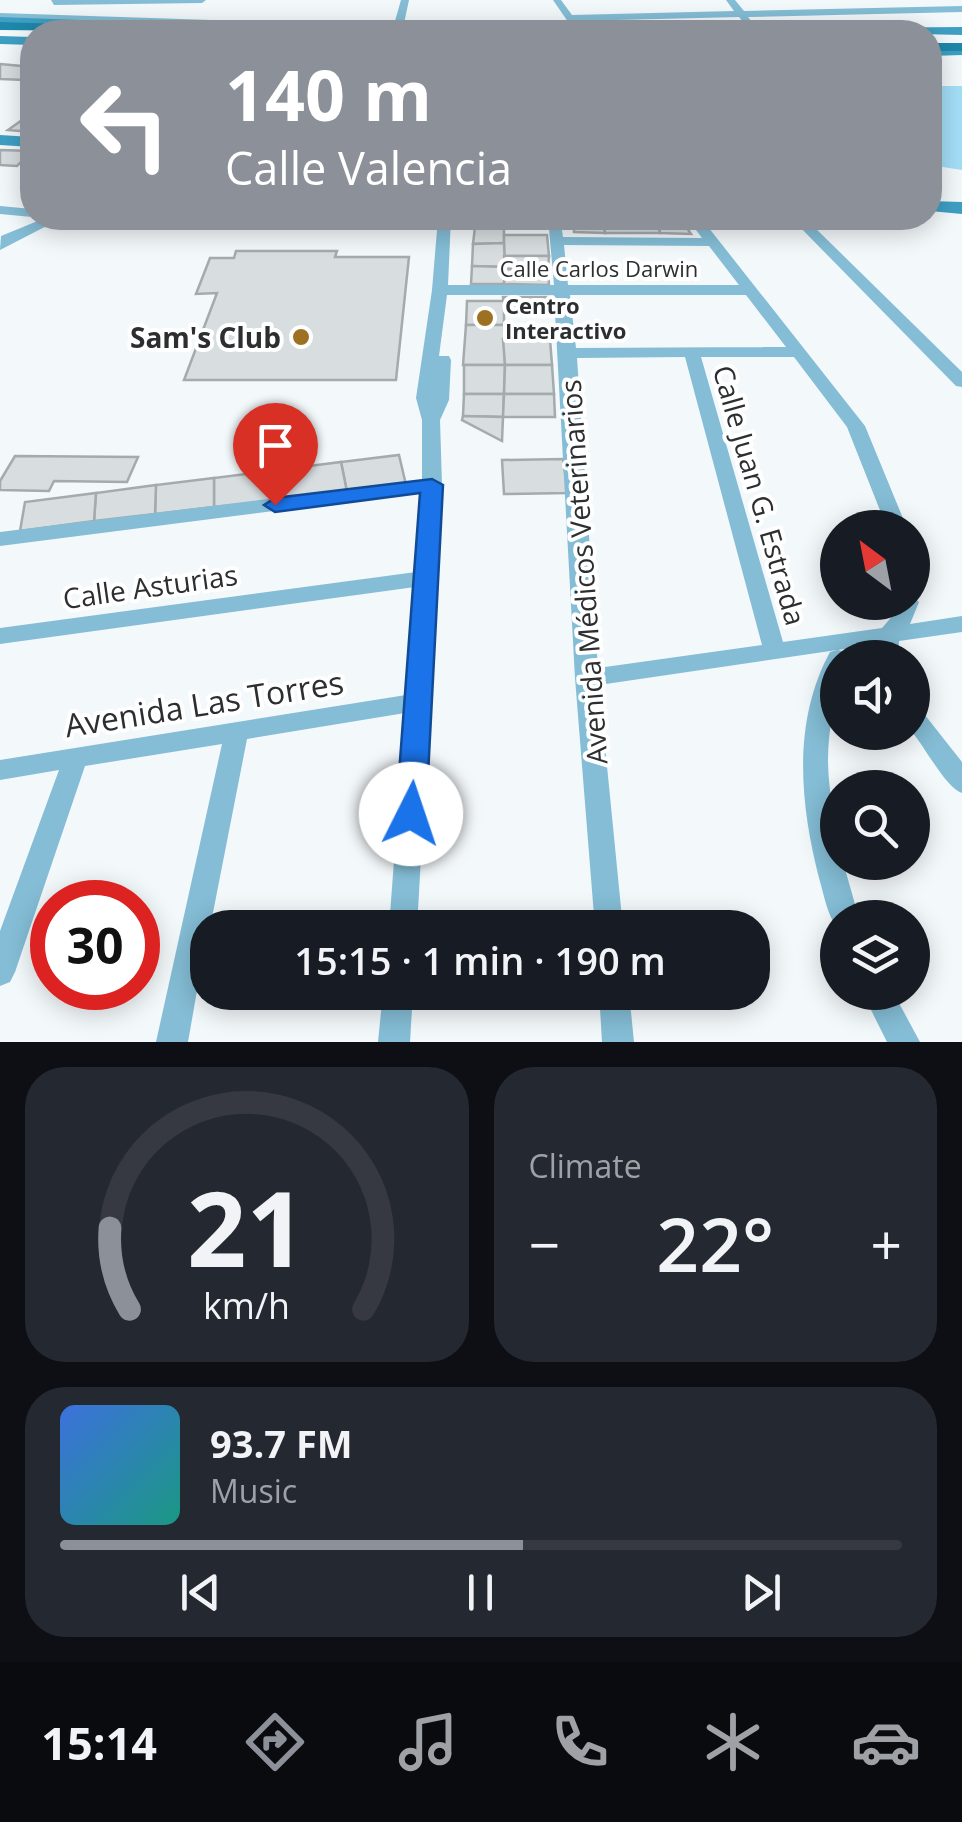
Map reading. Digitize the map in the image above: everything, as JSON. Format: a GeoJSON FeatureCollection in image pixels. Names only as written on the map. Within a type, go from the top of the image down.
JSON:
{"type":"FeatureCollection","features":[{"type":"Feature","properties":{"kind":"street"},"geometry":{"type":"LineString","coordinates":[[0,7],[8,0]]}},
{"type":"Feature","properties":{"kind":"street"},"geometry":{"type":"LineString","coordinates":[[0,20],[55,1],[202,0]]}},
{"type":"Feature","properties":{"kind":"street"},"geometry":{"type":"LineString","coordinates":[[557,0],[569,18],[962,9]]}},
{"type":"Feature","properties":{"kind":"street"},"geometry":{"type":"LineString","coordinates":[[730,0],[746,20]]}},
{"type":"Feature","properties":{"kind":"street"},"geometry":{"type":"LineString","coordinates":[[937,0],[962,9]]}},
{"type":"Feature","properties":{"kind":"street"},"geometry":{"type":"LineString","coordinates":[[0,20],[138,20],[157,1]]}},
{"type":"Feature","properties":{"kind":"street"},"geometry":{"type":"LineString","coordinates":[[0,246],[6,239],[27,230]]}},
{"type":"Feature","properties":{"kind":"street"},"geometry":{"type":"LineString","coordinates":[[444,230],[445,290]]}},
{"type":"Feature","properties":{"kind":"street"},"geometry":{"type":"LineString","coordinates":[[403,910],[432,485],[431,420],[440,400],[451,230]]}},
{"type":"Feature","properties":{"kind":"street","name":"Avenida Médicos Veterinarios"},"geometry":{"type":"LineString","coordinates":[[556,230],[568,353],[607,910]]}},
{"type":"Feature","properties":{"kind":"street"},"geometry":{"type":"LineString","coordinates":[[702,230],[856,426],[891,510]]}},
{"type":"Feature","properties":{"kind":"street"},"geometry":{"type":"LineString","coordinates":[[810,230],[962,382]]}},
{"type":"Feature","properties":{"kind":"street"},"geometry":{"type":"LineString","coordinates":[[557,241],[711,242]]}},
{"type":"Feature","properties":{"kind":"street","name":"Calle Carlos Darwin"},"geometry":{"type":"LineString","coordinates":[[445,290],[749,290]]}},
{"type":"Feature","properties":{"kind":"street"},"geometry":{"type":"LineString","coordinates":[[568,353],[796,352]]}},
{"type":"Feature","properties":{"kind":"street","name":"Calle Juan G. Estrada"},"geometry":{"type":"LineString","coordinates":[[692,354],[775,652]]}},
{"type":"Feature","properties":{"kind":"street"},"geometry":{"type":"LineString","coordinates":[[0,539],[432,485]]}},
{"type":"Feature","properties":{"kind":"street","name":"Calle Asturias"},"geometry":{"type":"LineString","coordinates":[[0,636],[426,578]]}},
{"type":"Feature","properties":{"kind":"street"},"geometry":{"type":"LineString","coordinates":[[911,640],[962,624]]}},
{"type":"Feature","properties":{"kind":"street"},"geometry":{"type":"LineString","coordinates":[[588,678],[775,652],[820,655]]}},
{"type":"Feature","properties":{"kind":"street","name":"Avenida Las Torres"},"geometry":{"type":"LineString","coordinates":[[0,770],[419,702]]}},
{"type":"Feature","properties":{"kind":"street"},"geometry":{"type":"LineString","coordinates":[[820,705],[812,782],[826,858],[839,900]]}},
{"type":"Feature","properties":{"kind":"street"},"geometry":{"type":"LineString","coordinates":[[172,1042],[237,729]]}},
{"type":"Feature","properties":{"kind":"street"},"geometry":{"type":"LineString","coordinates":[[930,737],[962,783]]}},
{"type":"Feature","properties":{"kind":"street"},"geometry":{"type":"LineString","coordinates":[[0,972],[76,758]]}},
{"type":"Feature","properties":{"kind":"street"},"geometry":{"type":"LineString","coordinates":[[394,1042],[397,1010]]}},
{"type":"Feature","properties":{"kind":"street"},"geometry":{"type":"LineString","coordinates":[[615,1010],[618,1042]]}},
{"type":"Feature","properties":{"kind":"street"},"geometry":{"type":"LineString","coordinates":[[887,1010],[904,1042]]}},
{"type":"Feature","properties":{"kind":"shaded area"},"geometry":{"type":"Polygon","coordinates":[[[942,86],[962,86],[962,170],[942,167],[942,86]]]}},
{"type":"Feature","properties":{"kind":"building"},"geometry":{"type":"Polygon","coordinates":[[[0,64],[20,66],[20,80],[0,79],[0,64]]]}},
{"type":"Feature","properties":{"kind":"building"},"geometry":{"type":"Polygon","coordinates":[[[0,150],[20,151],[17,166],[0,165],[0,150]]]}},
{"type":"Feature","properties":{"kind":"building"},"geometry":{"type":"Polygon","coordinates":[[[475,230],[504,230],[504,243],[473,244],[475,230]]]}},
{"type":"Feature","properties":{"kind":"building"},"geometry":{"type":"Polygon","coordinates":[[[605,230],[605,233],[574,232],[605,230]]]}},
{"type":"Feature","properties":{"kind":"building"},"geometry":{"type":"Polygon","coordinates":[[[605,230],[660,233],[605,233],[605,230]]]}},
{"type":"Feature","properties":{"kind":"building"},"geometry":{"type":"Polygon","coordinates":[[[659,230],[688,230],[691,234],[659,230]]]}},
{"type":"Feature","properties":{"kind":"building"},"geometry":{"type":"Polygon","coordinates":[[[504,235],[547,235],[549,256],[504,256],[504,235]]]}},
{"type":"Feature","properties":{"kind":"building"},"geometry":{"type":"Polygon","coordinates":[[[504,243],[505,267],[472,266],[473,244],[504,243]]]}},
{"type":"Feature","properties":{"kind":"building","name":"Sam's Club"},"geometry":{"type":"Polygon","coordinates":[[[236,251],[337,251],[335,257],[409,257],[396,380],[184,380],[217,293],[196,294],[210,258],[234,258],[236,251]]]}},
{"type":"Feature","properties":{"kind":"building"},"geometry":{"type":"Polygon","coordinates":[[[504,256],[549,256],[548,269],[505,269],[504,256]]]}},
{"type":"Feature","properties":{"kind":"building"},"geometry":{"type":"Polygon","coordinates":[[[472,266],[505,267],[504,284],[471,284],[472,266]]]}},
{"type":"Feature","properties":{"kind":"building"},"geometry":{"type":"Polygon","coordinates":[[[505,269],[548,269],[549,285],[504,284],[505,269]]]}},
{"type":"Feature","properties":{"kind":"building"},"geometry":{"type":"Polygon","coordinates":[[[503,297],[553,297],[554,311],[504,311],[503,297]]]}},
{"type":"Feature","properties":{"kind":"building","name":"Centro Interactivo"},"geometry":{"type":"Polygon","coordinates":[[[467,301],[504,301],[504,325],[466,325],[467,301]]]}},
{"type":"Feature","properties":{"kind":"building"},"geometry":{"type":"Polygon","coordinates":[[[466,325],[504,325],[505,365],[463,365],[466,325]]]}},
{"type":"Feature","properties":{"kind":"building"},"geometry":{"type":"Polygon","coordinates":[[[503,339],[550,339],[552,365],[505,365],[503,339]]]}},
{"type":"Feature","properties":{"kind":"building"},"geometry":{"type":"Polygon","coordinates":[[[464,365],[505,365],[504,394],[464,394],[464,365]]]}},
{"type":"Feature","properties":{"kind":"building"},"geometry":{"type":"Polygon","coordinates":[[[505,365],[552,365],[554,394],[504,394],[505,365]]]}},
{"type":"Feature","properties":{"kind":"building"},"geometry":{"type":"Polygon","coordinates":[[[464,394],[504,394],[503,417],[463,416],[464,394]]]}},
{"type":"Feature","properties":{"kind":"building"},"geometry":{"type":"Polygon","coordinates":[[[504,394],[554,394],[555,417],[503,417],[504,394]]]}},
{"type":"Feature","properties":{"kind":"building"},"geometry":{"type":"Polygon","coordinates":[[[463,416],[503,417],[502,441],[462,420],[463,416]]]}},
{"type":"Feature","properties":{"kind":"building"},"geometry":{"type":"Polygon","coordinates":[[[399,455],[406,485],[347,492],[341,462],[399,455]]]}},
{"type":"Feature","properties":{"kind":"building"},"geometry":{"type":"Polygon","coordinates":[[[15,456],[138,457],[127,482],[54,481],[49,491],[0,490],[0,481],[15,456]]]}},
{"type":"Feature","properties":{"kind":"building"},"geometry":{"type":"Polygon","coordinates":[[[563,459],[568,493],[504,494],[502,460],[563,459]]]}},
{"type":"Feature","properties":{"kind":"building"},"geometry":{"type":"Polygon","coordinates":[[[341,462],[347,492],[273,501],[270,471],[341,462]]]}},
{"type":"Feature","properties":{"kind":"building"},"geometry":{"type":"Polygon","coordinates":[[[270,471],[273,501],[214,507],[214,478],[270,471]]]}},
{"type":"Feature","properties":{"kind":"building"},"geometry":{"type":"Polygon","coordinates":[[[214,478],[214,507],[155,514],[156,485],[214,478]]]}},
{"type":"Feature","properties":{"kind":"building"},"geometry":{"type":"Polygon","coordinates":[[[156,485],[155,514],[94,521],[96,493],[156,485]]]}},
{"type":"Feature","properties":{"kind":"building"},"geometry":{"type":"Polygon","coordinates":[[[96,493],[94,521],[20,531],[25,502],[96,493]]]}},
{"type":"Feature","properties":{"kind":"place","name":"Centro Interactivo"},"geometry":{"type":"Point","coordinates":[485,318]}},
{"type":"Feature","properties":{"kind":"place","name":"Sam's Club"},"geometry":{"type":"Point","coordinates":[301,337]}},
{"type":"Feature","properties":{"kind":"route"},"geometry":{"type":"LineString","coordinates":[[275,505],[432,485],[411,814]]}}]}
